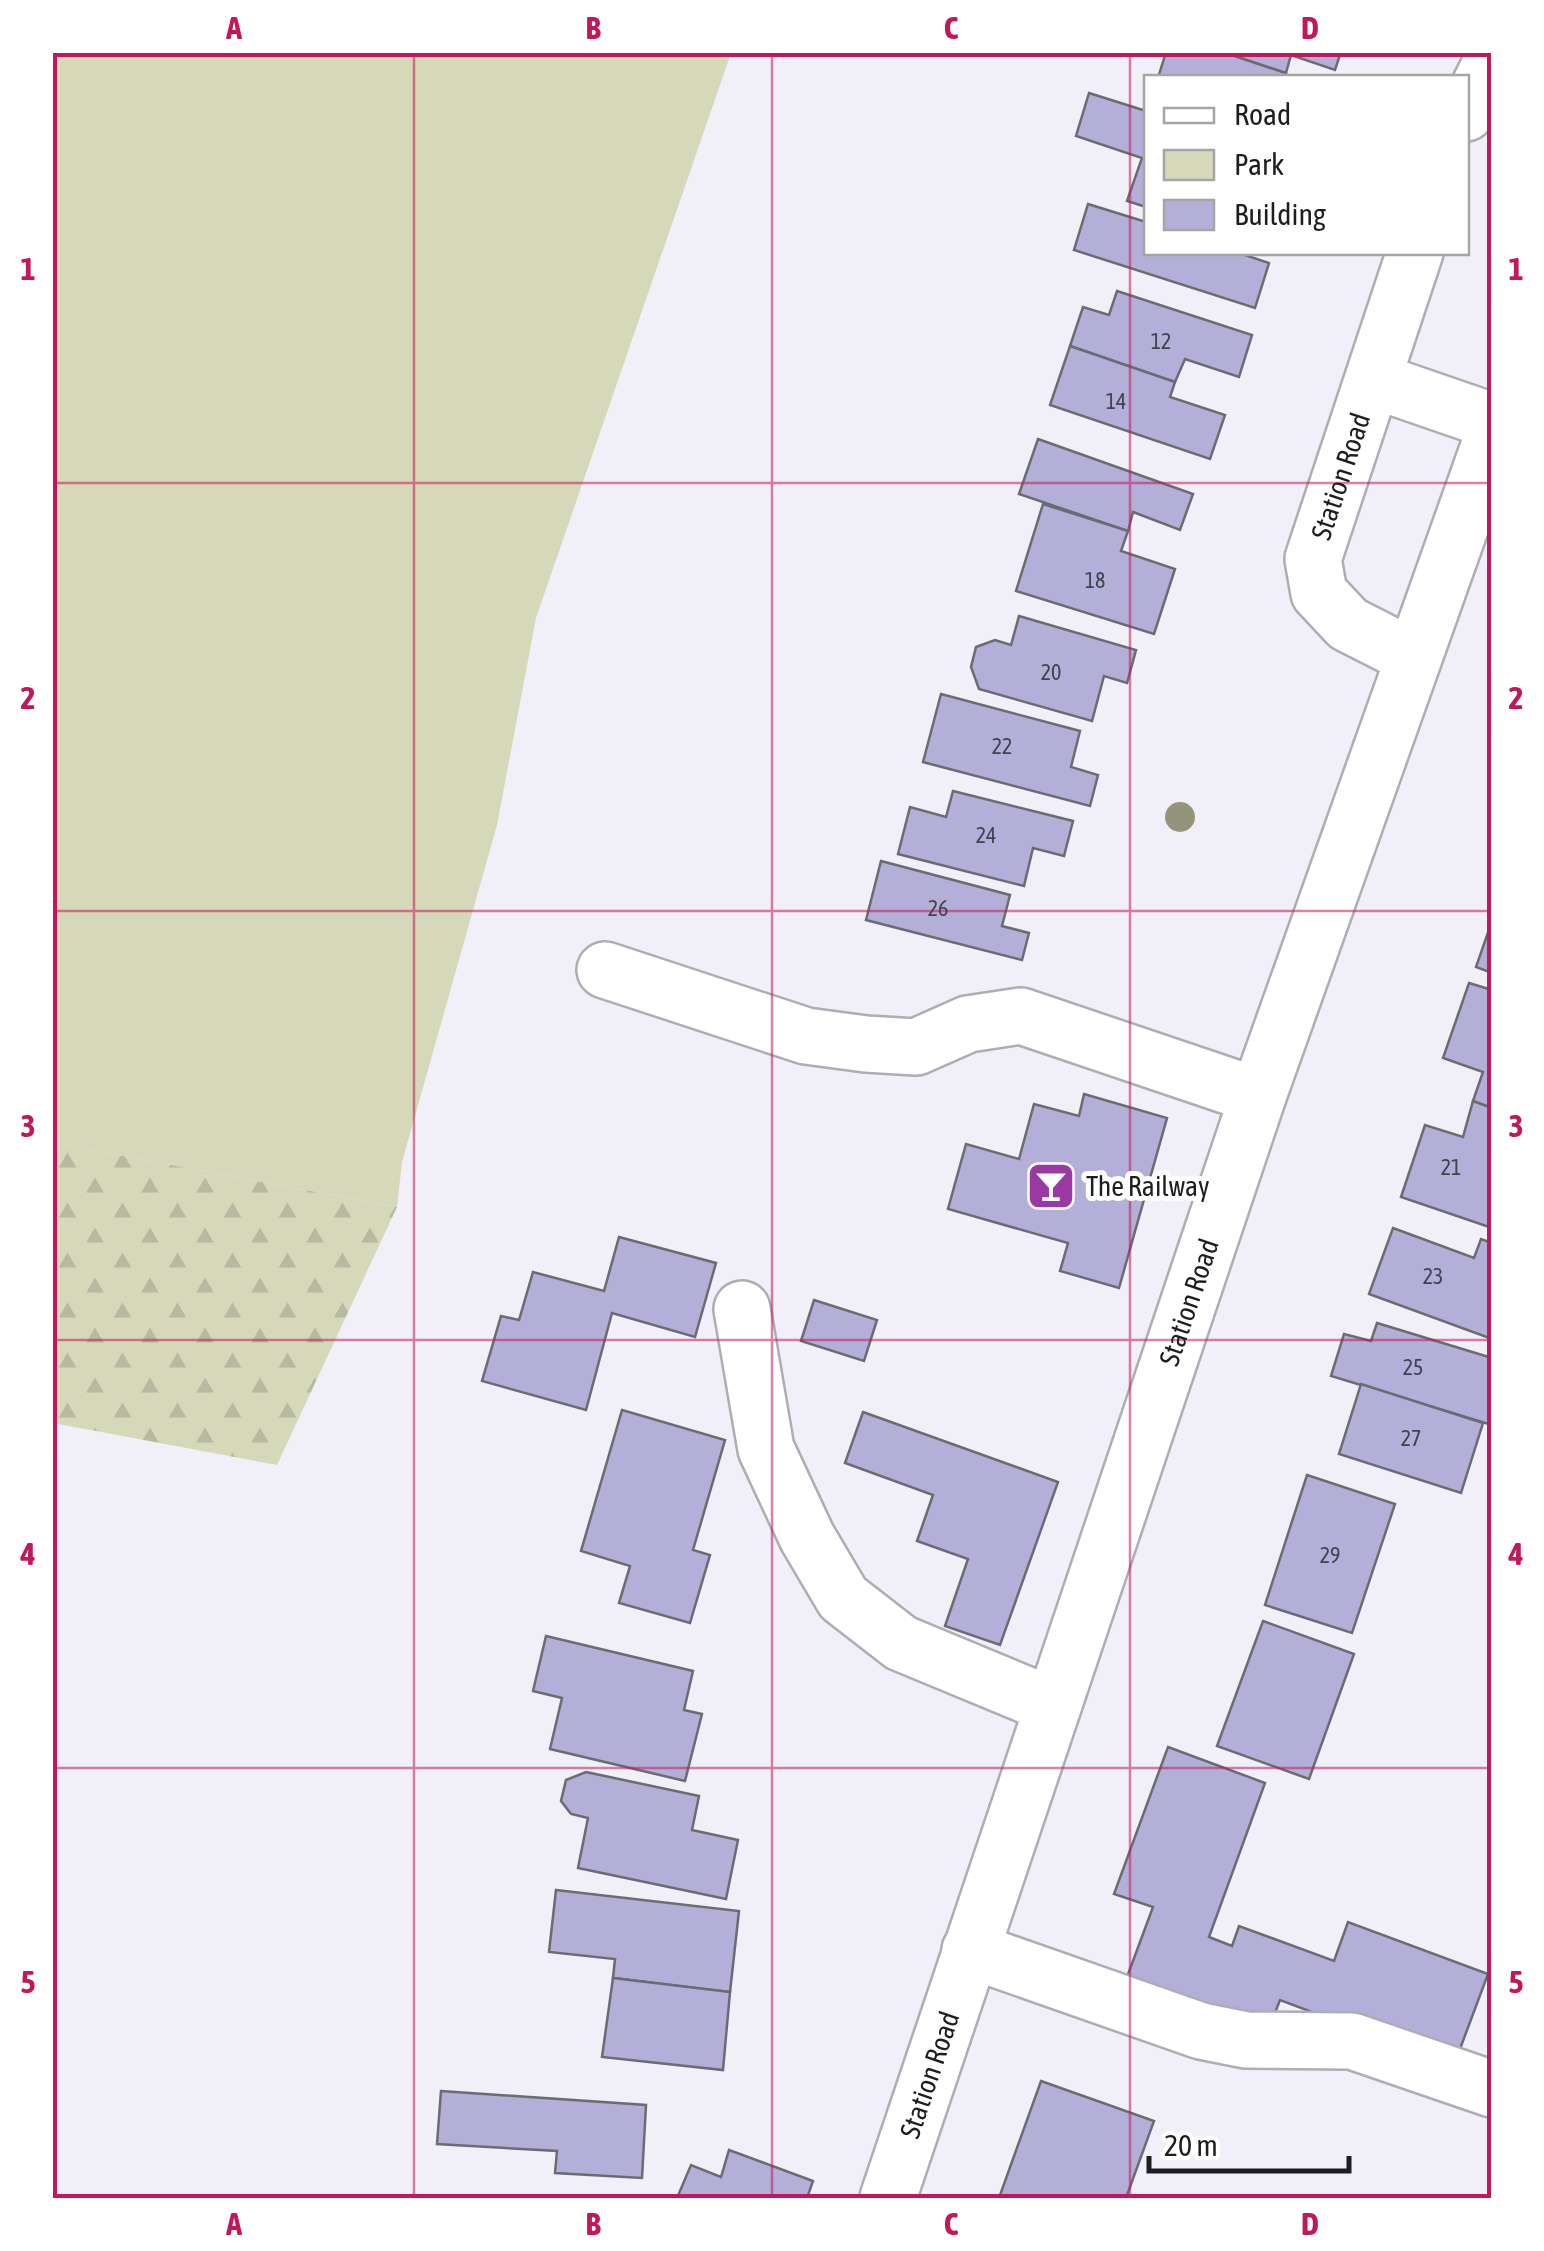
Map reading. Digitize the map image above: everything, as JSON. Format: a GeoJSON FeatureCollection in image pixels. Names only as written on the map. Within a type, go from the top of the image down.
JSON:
{"type":"FeatureCollection","features":[{"type":"Feature","properties":{"kind":"street"},"geometry":{"type":"LineString","coordinates":[[1469,106],[1492,61]]}},
{"type":"Feature","properties":{"kind":"street","name":"Station Road"},"geometry":{"type":"LineString","coordinates":[[1411,656],[1348,624],[1319,593],[1313,560],[1415,255]]}},
{"type":"Feature","properties":{"kind":"street"},"geometry":{"type":"LineString","coordinates":[[1373,380],[1492,421]]}},
{"type":"Feature","properties":{"kind":"street","name":"Station Road"},"geometry":{"type":"LineString","coordinates":[[888,2198],[1258,1096],[1411,656],[1492,438]]}},
{"type":"Feature","properties":{"kind":"street"},"geometry":{"type":"LineString","coordinates":[[605,970],[806,1036],[866,1044],[916,1048],[968,1024],[1020,1016],[1258,1096]]}},
{"type":"Feature","properties":{"kind":"street"},"geometry":{"type":"LineString","coordinates":[[742,1309],[766,1449],[807,1538],[843,1598],[900,1642],[1053,1706]]}},
{"type":"Feature","properties":{"kind":"street"},"geometry":{"type":"LineString","coordinates":[[970,1950],[1201,2031],[1246,2040],[1352,2041],[1492,2089]]}},
{"type":"Feature","properties":{"kind":"green space"},"geometry":{"type":"Polygon","coordinates":[[[52,53],[731,53],[536,618],[497,825],[402,1162],[397,1207],[53,1143],[52,53]]]}},
{"type":"Feature","properties":{"kind":"green space"},"geometry":{"type":"Polygon","coordinates":[[[53,1143],[397,1207],[277,1465],[53,1423],[53,1143]]]}},
{"type":"Feature","properties":{"kind":"building"},"geometry":{"type":"Polygon","coordinates":[[[1166,52],[1223,52],[1286,73],[1285,75],[1159,75],[1166,52]]]}},
{"type":"Feature","properties":{"kind":"building"},"geometry":{"type":"Polygon","coordinates":[[[1223,52],[1341,52],[1335,70],[1291,55],[1286,73],[1223,52]]]}},
{"type":"Feature","properties":{"kind":"building"},"geometry":{"type":"Polygon","coordinates":[[[1089,93],[1144,110],[1144,206],[1127,201],[1142,158],[1076,136],[1089,93]]]}},
{"type":"Feature","properties":{"kind":"building"},"geometry":{"type":"Polygon","coordinates":[[[1088,204],[1144,221],[1144,255],[1245,255],[1269,263],[1255,308],[1074,250],[1088,204]]]}},
{"type":"Feature","properties":{"kind":"building"},"geometry":{"type":"Polygon","coordinates":[[[1117,291],[1252,335],[1239,377],[1185,359],[1175,382],[1070,346],[1083,307],[1109,315],[1117,291]]]}},
{"type":"Feature","properties":{"kind":"building"},"geometry":{"type":"Polygon","coordinates":[[[1070,346],[1175,382],[1170,397],[1225,415],[1210,459],[1050,405],[1070,346]]]}},
{"type":"Feature","properties":{"kind":"building"},"geometry":{"type":"Polygon","coordinates":[[[1038,439],[1193,494],[1180,530],[1133,512],[1128,531],[1019,494],[1038,439]]]}},
{"type":"Feature","properties":{"kind":"building"},"geometry":{"type":"Polygon","coordinates":[[[1043,504],[1128,531],[1121,551],[1175,569],[1154,634],[1016,591],[1043,504]]]}},
{"type":"Feature","properties":{"kind":"building"},"geometry":{"type":"Polygon","coordinates":[[[1019,616],[1136,650],[1127,683],[1104,676],[1092,721],[979,689],[971,667],[976,647],[995,640],[1011,645],[1019,616]]]}},
{"type":"Feature","properties":{"kind":"building"},"geometry":{"type":"Polygon","coordinates":[[[941,694],[1080,731],[1071,767],[1098,775],[1090,806],[923,762],[941,694]]]}},
{"type":"Feature","properties":{"kind":"building"},"geometry":{"type":"Polygon","coordinates":[[[953,791],[1073,821],[1064,856],[1033,848],[1024,886],[898,854],[910,807],[946,817],[953,791]]]}},
{"type":"Feature","properties":{"kind":"building"},"geometry":{"type":"Polygon","coordinates":[[[881,861],[1010,895],[1002,926],[1029,933],[1022,960],[866,920],[881,861]]]}},
{"type":"Feature","properties":{"kind":"building"},"geometry":{"type":"Polygon","coordinates":[[[1492,921],[1492,973],[1476,967],[1492,921]]]}},
{"type":"Feature","properties":{"kind":"building"},"geometry":{"type":"Polygon","coordinates":[[[1469,983],[1492,990],[1492,1108],[1473,1101],[1483,1072],[1443,1058],[1469,983]]]}},
{"type":"Feature","properties":{"kind":"building","name":"The Railway"},"geometry":{"type":"Polygon","coordinates":[[[1084,1094],[1167,1118],[1119,1288],[1060,1271],[1068,1243],[948,1209],[966,1144],[1019,1159],[1034,1104],[1079,1116],[1084,1094]]]}},
{"type":"Feature","properties":{"kind":"building"},"geometry":{"type":"Polygon","coordinates":[[[1473,1101],[1492,1108],[1492,1228],[1401,1197],[1425,1125],[1463,1137],[1473,1101]]]}},
{"type":"Feature","properties":{"kind":"building"},"geometry":{"type":"Polygon","coordinates":[[[1393,1228],[1474,1258],[1481,1239],[1492,1243],[1492,1339],[1369,1294],[1393,1228]]]}},
{"type":"Feature","properties":{"kind":"building"},"geometry":{"type":"Polygon","coordinates":[[[619,1237],[716,1263],[695,1337],[612,1313],[586,1410],[482,1381],[501,1316],[519,1320],[533,1272],[604,1291],[619,1237]]]}},
{"type":"Feature","properties":{"kind":"building"},"geometry":{"type":"Polygon","coordinates":[[[814,1300],[877,1320],[864,1361],[801,1341],[814,1300]]]}},
{"type":"Feature","properties":{"kind":"building"},"geometry":{"type":"Polygon","coordinates":[[[1377,1323],[1492,1358],[1492,1425],[1331,1376],[1344,1334],[1371,1341],[1377,1323]]]}},
{"type":"Feature","properties":{"kind":"building"},"geometry":{"type":"Polygon","coordinates":[[[1361,1384],[1483,1423],[1461,1493],[1339,1454],[1361,1384]]]}},
{"type":"Feature","properties":{"kind":"building"},"geometry":{"type":"Polygon","coordinates":[[[622,1410],[725,1440],[693,1550],[710,1555],[690,1623],[619,1603],[630,1566],[581,1551],[622,1410]]]}},
{"type":"Feature","properties":{"kind":"building"},"geometry":{"type":"Polygon","coordinates":[[[863,1412],[1058,1482],[1000,1645],[945,1626],[968,1559],[917,1541],[933,1495],[845,1463],[863,1412]]]}},
{"type":"Feature","properties":{"kind":"building"},"geometry":{"type":"Polygon","coordinates":[[[1307,1475],[1395,1504],[1352,1633],[1265,1605],[1307,1475]]]}},
{"type":"Feature","properties":{"kind":"building"},"geometry":{"type":"Polygon","coordinates":[[[1263,1621],[1354,1654],[1309,1779],[1217,1746],[1263,1621]]]}},
{"type":"Feature","properties":{"kind":"building"},"geometry":{"type":"Polygon","coordinates":[[[546,1636],[693,1671],[684,1710],[702,1714],[685,1781],[550,1749],[562,1698],[533,1691],[546,1636]]]}},
{"type":"Feature","properties":{"kind":"building"},"geometry":{"type":"Polygon","coordinates":[[[1168,1747],[1265,1783],[1209,1937],[1232,1946],[1239,1926],[1334,1961],[1348,1922],[1488,1974],[1454,2065],[1280,2000],[1268,2031],[1127,1977],[1153,1907],[1114,1894],[1168,1747]]]}},
{"type":"Feature","properties":{"kind":"building"},"geometry":{"type":"Polygon","coordinates":[[[586,1772],[699,1796],[692,1830],[738,1840],[726,1899],[578,1868],[588,1818],[571,1814],[561,1801],[566,1780],[586,1772]]]}},
{"type":"Feature","properties":{"kind":"building"},"geometry":{"type":"Polygon","coordinates":[[[556,1890],[739,1911],[730,1992],[613,1978],[615,1959],[549,1952],[556,1890]]]}},
{"type":"Feature","properties":{"kind":"building"},"geometry":{"type":"Polygon","coordinates":[[[613,1978],[730,1992],[723,2070],[602,2057],[613,1978]]]}},
{"type":"Feature","properties":{"kind":"building"},"geometry":{"type":"Polygon","coordinates":[[[1041,2081],[1154,2121],[1126,2198],[999,2198],[1041,2081]]]}},
{"type":"Feature","properties":{"kind":"building"},"geometry":{"type":"Polygon","coordinates":[[[441,2091],[646,2105],[642,2178],[555,2173],[557,2151],[437,2144],[441,2091]]]}},
{"type":"Feature","properties":{"kind":"building"},"geometry":{"type":"Polygon","coordinates":[[[729,2150],[813,2181],[807,2198],[677,2198],[691,2165],[721,2177],[729,2150]]]}},
{"type":"Feature","properties":{"kind":"place","name":"The Railway"},"geometry":{"type":"Point","coordinates":[1051,1186]}}]}
